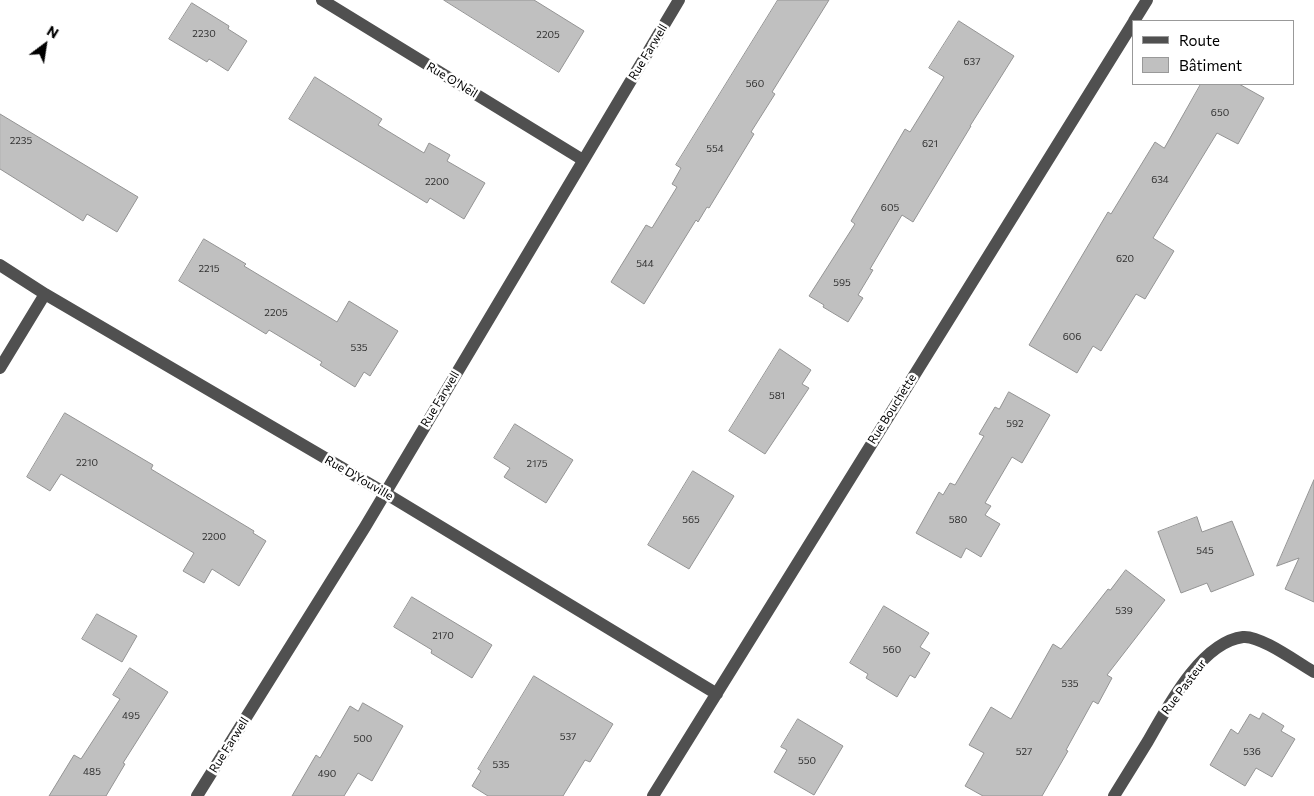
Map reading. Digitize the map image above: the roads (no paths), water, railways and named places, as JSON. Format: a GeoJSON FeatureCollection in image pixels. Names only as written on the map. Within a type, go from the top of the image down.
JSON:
{"type":"FeatureCollection","features":[{"type":"Feature","properties":{"kind":"street","name":"Rue O'Neil"},"geometry":{"type":"LineString","coordinates":[[322,0],[583,160]]}},
{"type":"Feature","properties":{"kind":"street","name":"Rue Farwell"},"geometry":{"type":"LineString","coordinates":[[197,796],[385,492],[680,0]]}},
{"type":"Feature","properties":{"kind":"street","name":"Rue Bouchette"},"geometry":{"type":"LineString","coordinates":[[1134,20],[1147,0]]}},
{"type":"Feature","properties":{"kind":"street","name":"Rue Bouchette"},"geometry":{"type":"LineString","coordinates":[[653,796],[1132,24]]}},
{"type":"Feature","properties":{"kind":"street","name":"Rue D'Youville"},"geometry":{"type":"LineString","coordinates":[[0,265],[45,294],[385,492],[716,694]]}},
{"type":"Feature","properties":{"kind":"street"},"geometry":{"type":"LineString","coordinates":[[0,368],[45,294]]}},
{"type":"Feature","properties":{"kind":"street","name":"Rue Pasteur"},"geometry":{"type":"LineString","coordinates":[[1114,796],[1170,704],[1196,668],[1211,653],[1226,643],[1244,637],[1265,643],[1314,672]]}}]}
